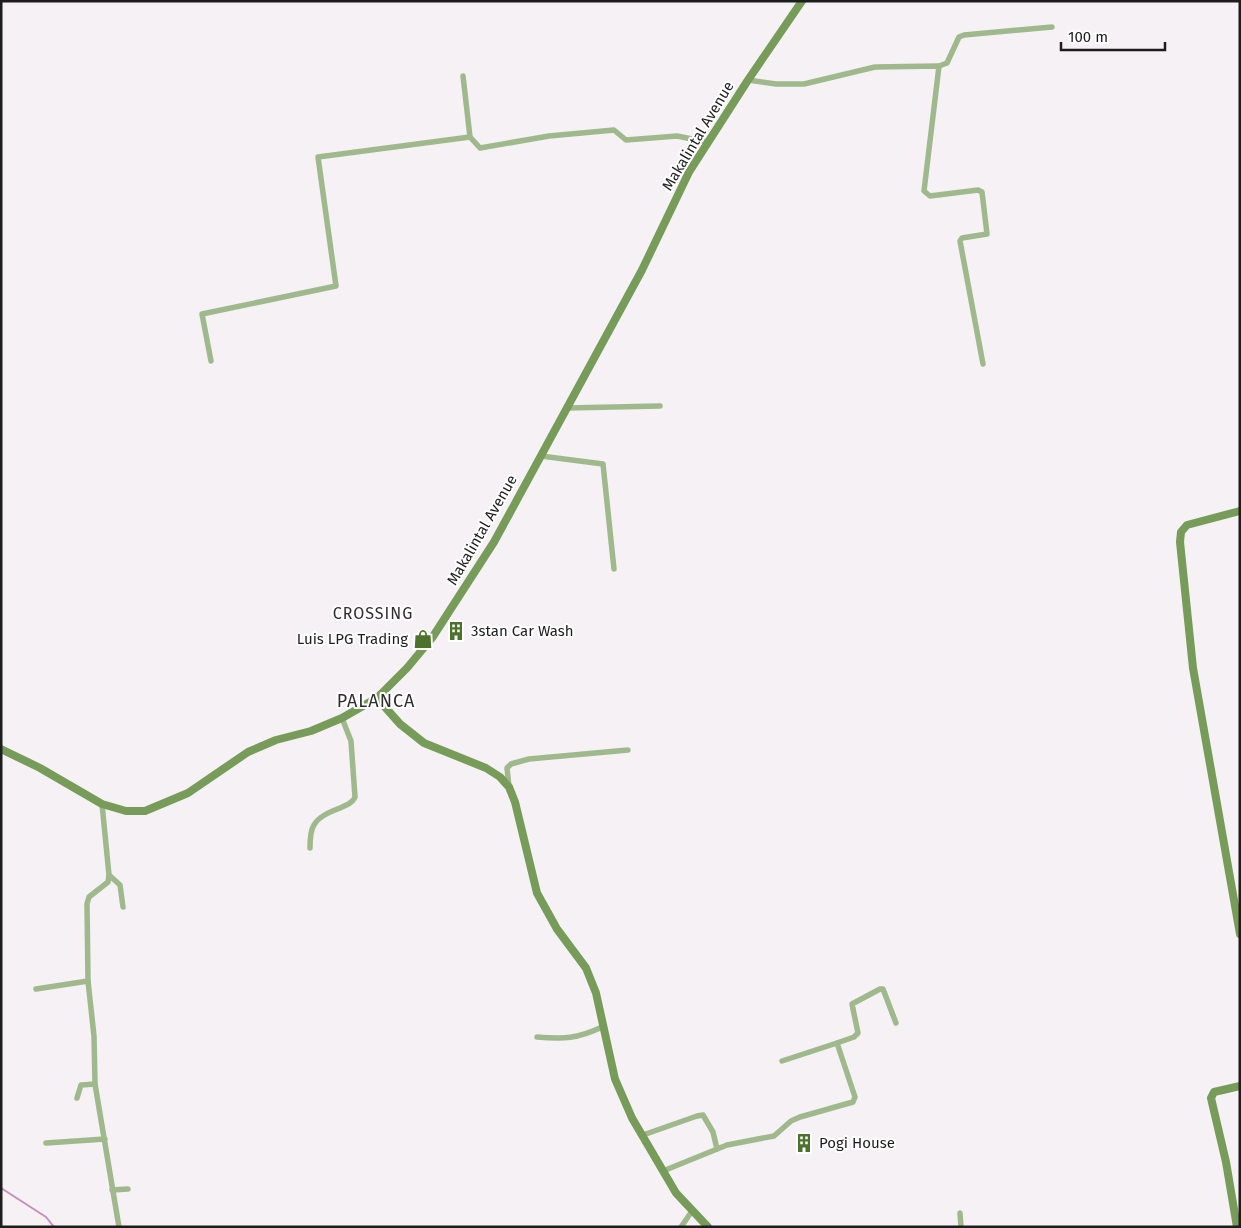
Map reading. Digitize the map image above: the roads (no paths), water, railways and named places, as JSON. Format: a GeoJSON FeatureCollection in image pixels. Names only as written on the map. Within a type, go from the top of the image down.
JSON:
{"type":"FeatureCollection","features":[{"type":"Feature","properties":{"kind":"street","name":"Makalintal Avenue"},"geometry":{"type":"LineString","coordinates":[[1,749],[40,768],[102,804],[126,812],[145,811],[188,793],[248,752],[276,740],[311,731],[342,718],[377,698],[407,668],[450,612],[494,542],[642,270],[690,172],[707,142],[802,1]]}},
{"type":"Feature","properties":{"kind":"street"},"geometry":{"type":"LineString","coordinates":[[748,80],[776,84],[804,84],[875,67],[939,66],[951,58],[959,37],[964,35],[1052,27]]}},
{"type":"Feature","properties":{"kind":"street"},"geometry":{"type":"LineString","coordinates":[[939,66],[924,190],[930,196],[978,190],[982,192],[987,234],[962,238],[960,241],[983,364]]}},
{"type":"Feature","properties":{"kind":"street"},"geometry":{"type":"LineString","coordinates":[[463,76],[470,137],[480,148],[549,136],[614,130],[626,140],[677,136],[707,142]]}},
{"type":"Feature","properties":{"kind":"street"},"geometry":{"type":"LineString","coordinates":[[211,360],[202,314],[336,286],[318,157],[470,137]]}},
{"type":"Feature","properties":{"kind":"street"},"geometry":{"type":"LineString","coordinates":[[567,408],[660,406]]}},
{"type":"Feature","properties":{"kind":"street"},"geometry":{"type":"LineString","coordinates":[[541,456],[603,464],[614,569]]}},
{"type":"Feature","properties":{"kind":"street"},"geometry":{"type":"LineString","coordinates":[[1240,511],[1187,525],[1181,532],[1180,542],[1193,668],[1240,934]]}},
{"type":"Feature","properties":{"kind":"street"},"geometry":{"type":"LineString","coordinates":[[377,698],[400,724],[424,743],[486,768],[500,776],[509,787],[515,802],[538,894],[557,929],[586,968],[596,993],[615,1079],[632,1118],[676,1193],[708,1227]]}},
{"type":"Feature","properties":{"kind":"street"},"geometry":{"type":"LineString","coordinates":[[310,848],[314,824],[323,814],[350,803],[355,797],[351,741],[342,718]]}},
{"type":"Feature","properties":{"kind":"street"},"geometry":{"type":"LineString","coordinates":[[509,787],[508,768],[510,764],[529,759],[628,750]]}},
{"type":"Feature","properties":{"kind":"street"},"geometry":{"type":"LineString","coordinates":[[102,804],[109,875],[108,882],[89,898],[88,981],[94,1036],[95,1084],[119,1227]]}},
{"type":"Feature","properties":{"kind":"street"},"geometry":{"type":"LineString","coordinates":[[109,875],[120,885],[123,907]]}},
{"type":"Feature","properties":{"kind":"street"},"geometry":{"type":"LineString","coordinates":[[36,988],[88,981]]}},
{"type":"Feature","properties":{"kind":"street"},"geometry":{"type":"LineString","coordinates":[[782,1061],[854,1037],[858,1033],[852,1004],[880,989],[885,992],[896,1023]]}},
{"type":"Feature","properties":{"kind":"street"},"geometry":{"type":"LineString","coordinates":[[537,1037],[566,1039],[582,1037],[602,1027]]}},
{"type":"Feature","properties":{"kind":"street"},"geometry":{"type":"LineString","coordinates":[[663,1171],[740,1141],[774,1136],[791,1121],[800,1117],[853,1102],[855,1097],[836,1043]]}},
{"type":"Feature","properties":{"kind":"street"},"geometry":{"type":"LineString","coordinates":[[77,1098],[81,1085],[95,1084]]}},
{"type":"Feature","properties":{"kind":"street"},"geometry":{"type":"LineString","coordinates":[[1237,1227],[1238,1217],[1211,1098],[1214,1092],[1240,1086]]}},
{"type":"Feature","properties":{"kind":"street"},"geometry":{"type":"LineString","coordinates":[[643,1135],[703,1115],[713,1132],[717,1149]]}},
{"type":"Feature","properties":{"kind":"street"},"geometry":{"type":"LineString","coordinates":[[46,1143],[105,1139]]}},
{"type":"Feature","properties":{"kind":"street"},"geometry":{"type":"LineString","coordinates":[[112,1190],[128,1189]]}},
{"type":"Feature","properties":{"kind":"street"},"geometry":{"type":"LineString","coordinates":[[680,1227],[692,1211]]}},
{"type":"Feature","properties":{"kind":"street"},"geometry":{"type":"LineString","coordinates":[[960,1213],[961,1227]]}},
{"type":"Feature","properties":{"kind":"waterway"},"geometry":{"type":"LineString","coordinates":[[1,1188],[46,1217],[54,1227]]}},
{"type":"Feature","properties":{"kind":"place","name":"3stan Car Wash"},"geometry":{"type":"Point","coordinates":[456,631]}},
{"type":"Feature","properties":{"kind":"place","name":"Luis LPG Trading"},"geometry":{"type":"Point","coordinates":[423,639]}},
{"type":"Feature","properties":{"kind":"place","name":"Pogi House"},"geometry":{"type":"Point","coordinates":[804,1143]}},
{"type":"Feature","properties":{"kind":"district","name":"CROSSING"},"geometry":{"type":"Point","coordinates":[373,613]}},
{"type":"Feature","properties":{"kind":"district","name":"PALANCA"},"geometry":{"type":"Point","coordinates":[376,701]}}]}
